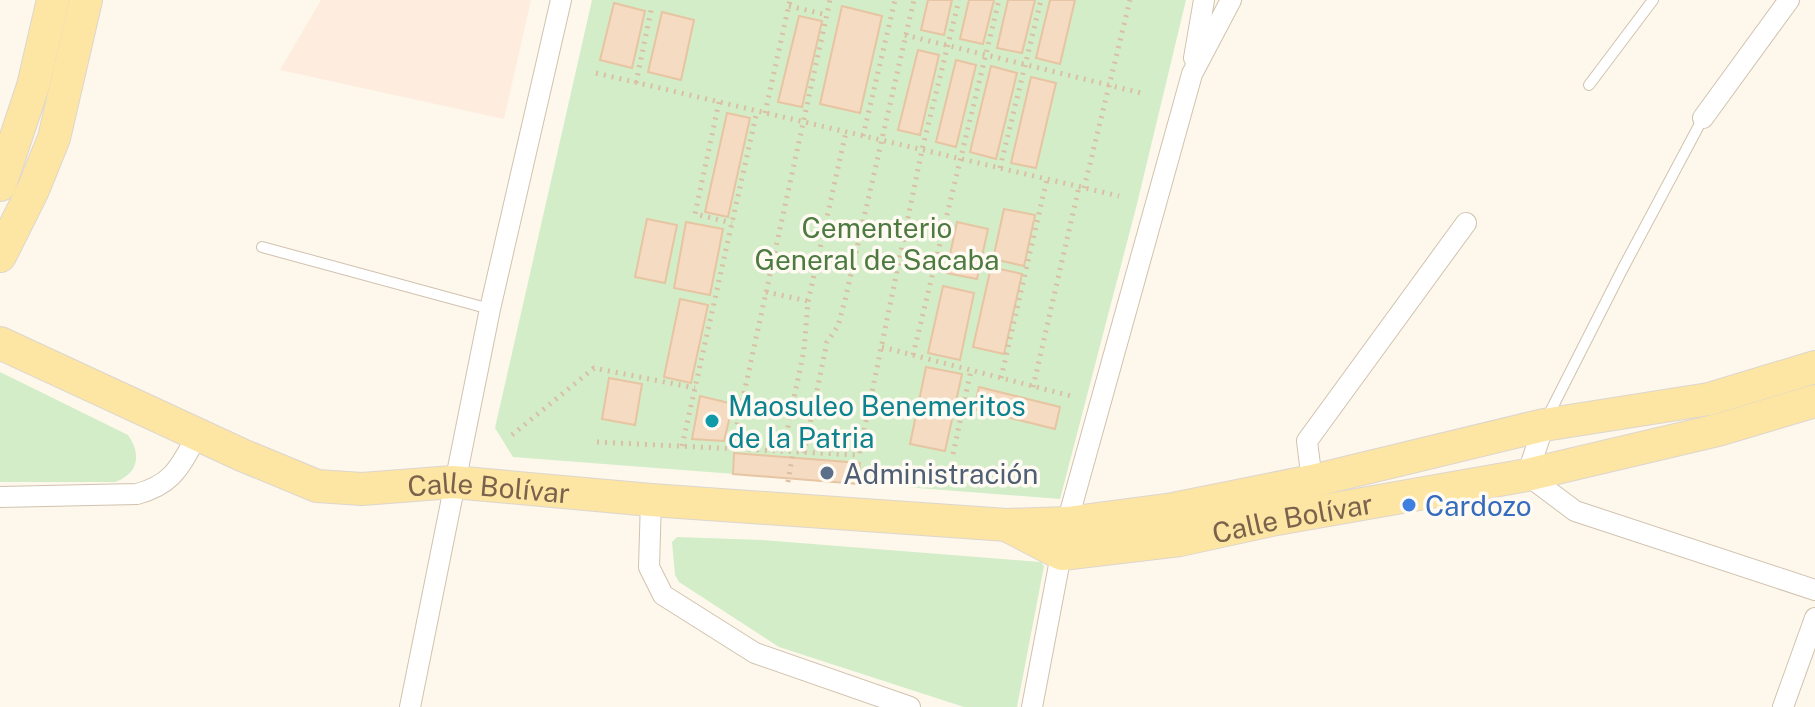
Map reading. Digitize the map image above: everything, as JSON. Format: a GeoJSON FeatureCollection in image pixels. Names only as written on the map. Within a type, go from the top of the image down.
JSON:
{"type":"FeatureCollection","features":[{"type":"Feature","properties":{"kind":"main road"},"geometry":{"type":"LineString","coordinates":[[0,185],[33,86],[53,0]]}},
{"type":"Feature","properties":{"kind":"main road"},"geometry":{"type":"LineString","coordinates":[[0,256],[33,190],[54,138],[86,0]]}},
{"type":"Feature","properties":{"kind":"main road","name":"Calle Bolívar"},"geometry":{"type":"LineString","coordinates":[[0,343],[317,486],[362,489],[453,482],[651,500],[1007,525],[1067,523],[1173,509],[1312,481],[1544,425],[1709,399],[1815,367]]}},
{"type":"Feature","properties":{"kind":"main road","name":"Calle Bolívar"},"geometry":{"type":"LineString","coordinates":[[1007,525],[1062,554],[1180,540],[1271,520],[1527,475],[1718,430],[1815,401]]}},
{"type":"Feature","properties":{"kind":"street"},"geometry":{"type":"LineString","coordinates":[[410,707],[453,482],[561,0]]}},
{"type":"Feature","properties":{"kind":"street"},"geometry":{"type":"LineString","coordinates":[[1032,707],[1067,523],[1192,74],[1204,0]]}},
{"type":"Feature","properties":{"kind":"street"},"geometry":{"type":"LineString","coordinates":[[1192,74],[1231,0]]}},
{"type":"Feature","properties":{"kind":"street"},"geometry":{"type":"LineString","coordinates":[[1703,118],[1789,0]]}},
{"type":"Feature","properties":{"kind":"street"},"geometry":{"type":"LineString","coordinates":[[1312,481],[1307,441],[1466,223]]}},
{"type":"Feature","properties":{"kind":"street"},"geometry":{"type":"LineString","coordinates":[[1544,425],[1527,475],[1575,511],[1815,590]]}},
{"type":"Feature","properties":{"kind":"street"},"geometry":{"type":"LineString","coordinates":[[0,497],[137,494],[157,489],[174,475],[198,434]]}},
{"type":"Feature","properties":{"kind":"street"},"geometry":{"type":"LineString","coordinates":[[651,500],[649,567],[663,595],[755,653],[910,707]]}},
{"type":"Feature","properties":{"kind":"street"},"geometry":{"type":"LineString","coordinates":[[1783,707],[1815,618]]}},
{"type":"Feature","properties":{"kind":"lane"},"geometry":{"type":"LineString","coordinates":[[1589,85],[1653,0]]}},
{"type":"Feature","properties":{"kind":"lane"},"geometry":{"type":"LineString","coordinates":[[1544,425],[1703,118]]}},
{"type":"Feature","properties":{"kind":"lane"},"geometry":{"type":"LineString","coordinates":[[262,247],[490,309]]}},
{"type":"Feature","properties":{"kind":"path"},"geometry":{"type":"LineString","coordinates":[[732,449],[830,0]]}},
{"type":"Feature","properties":{"kind":"path"},"geometry":{"type":"LineString","coordinates":[[863,136],[895,0]]}},
{"type":"Feature","properties":{"kind":"path"},"geometry":{"type":"LineString","coordinates":[[804,453],[827,342],[838,326],[845,300],[914,0]]}},
{"type":"Feature","properties":{"kind":"path"},"geometry":{"type":"LineString","coordinates":[[597,442],[859,455],[922,150],[959,0]]}},
{"type":"Feature","properties":{"kind":"path"},"geometry":{"type":"LineString","coordinates":[[913,355],[999,0]]}},
{"type":"Feature","properties":{"kind":"path"},"geometry":{"type":"LineString","coordinates":[[1000,168],[1041,0]]}},
{"type":"Feature","properties":{"kind":"path"},"geometry":{"type":"LineString","coordinates":[[1033,387],[1130,0]]}},
{"type":"Feature","properties":{"kind":"path"},"geometry":{"type":"LineString","coordinates":[[765,113],[790,3],[827,15]]}},
{"type":"Feature","properties":{"kind":"path"},"geometry":{"type":"LineString","coordinates":[[636,83],[652,6]]}},
{"type":"Feature","properties":{"kind":"path"},"geometry":{"type":"LineString","coordinates":[[905,35],[1145,94]]}},
{"type":"Feature","properties":{"kind":"path"},"geometry":{"type":"LineString","coordinates":[[596,73],[1119,196]]}},
{"type":"Feature","properties":{"kind":"path"},"geometry":{"type":"LineString","coordinates":[[719,102],[695,214],[732,223]]}},
{"type":"Feature","properties":{"kind":"path"},"geometry":{"type":"LineString","coordinates":[[682,446],[757,111]]}},
{"type":"Feature","properties":{"kind":"path"},"geometry":{"type":"LineString","coordinates":[[783,451],[804,350],[808,302],[846,132]]}},
{"type":"Feature","properties":{"kind":"path"},"geometry":{"type":"LineString","coordinates":[[1001,378],[1047,179]]}},
{"type":"Feature","properties":{"kind":"path"},"geometry":{"type":"LineString","coordinates":[[766,292],[808,302]]}},
{"type":"Feature","properties":{"kind":"path"},"geometry":{"type":"LineString","coordinates":[[882,347],[1071,396]]}},
{"type":"Feature","properties":{"kind":"path"},"geometry":{"type":"LineString","coordinates":[[512,435],[594,368],[695,388]]}},
{"type":"Feature","properties":{"kind":"path"},"geometry":{"type":"LineString","coordinates":[[953,454],[971,370]]}},
{"type":"Feature","properties":{"kind":"shaded area"},"geometry":{"type":"Polygon","coordinates":[[[321,0],[531,0],[504,119],[280,70],[321,0]]]}},
{"type":"Feature","properties":{"kind":"green space","name":"Cementerio General de Sacaba"},"geometry":{"type":"Polygon","coordinates":[[[592,0],[1186,0],[1137,204],[1060,499],[513,457],[495,428],[592,0]]]}},
{"type":"Feature","properties":{"kind":"green space"},"geometry":{"type":"Polygon","coordinates":[[[0,372],[128,435],[135,450],[133,469],[115,482],[0,482],[0,372]]]}},
{"type":"Feature","properties":{"kind":"green space"},"geometry":{"type":"Polygon","coordinates":[[[677,537],[762,540],[1041,562],[1044,566],[1017,707],[964,707],[779,647],[679,582],[675,575],[672,542],[677,537]]]}},
{"type":"Feature","properties":{"kind":"building"},"geometry":{"type":"Polygon","coordinates":[[[928,0],[952,0],[944,35],[921,30],[928,0]]]}},
{"type":"Feature","properties":{"kind":"building"},"geometry":{"type":"Polygon","coordinates":[[[969,0],[994,0],[983,44],[960,39],[969,0]]]}},
{"type":"Feature","properties":{"kind":"building"},"geometry":{"type":"Polygon","coordinates":[[[1008,0],[1035,0],[1022,53],[997,48],[1008,0]]]}},
{"type":"Feature","properties":{"kind":"building"},"geometry":{"type":"Polygon","coordinates":[[[1050,0],[1075,0],[1060,64],[1036,58],[1050,0]]]}},
{"type":"Feature","properties":{"kind":"building"},"geometry":{"type":"Polygon","coordinates":[[[614,3],[645,11],[632,68],[600,60],[614,3]]]}},
{"type":"Feature","properties":{"kind":"building"},"geometry":{"type":"Polygon","coordinates":[[[842,6],[882,16],[860,113],[820,104],[842,6]]]}},
{"type":"Feature","properties":{"kind":"building"},"geometry":{"type":"Polygon","coordinates":[[[662,12],[694,20],[681,80],[648,72],[662,12]]]}},
{"type":"Feature","properties":{"kind":"building"},"geometry":{"type":"Polygon","coordinates":[[[799,16],[822,21],[802,107],[778,102],[799,16]]]}},
{"type":"Feature","properties":{"kind":"building"},"geometry":{"type":"Polygon","coordinates":[[[918,50],[939,55],[920,135],[898,130],[918,50]]]}},
{"type":"Feature","properties":{"kind":"building"},"geometry":{"type":"Polygon","coordinates":[[[956,60],[976,65],[956,147],[936,142],[956,60]]]}},
{"type":"Feature","properties":{"kind":"building"},"geometry":{"type":"Polygon","coordinates":[[[991,66],[1017,73],[996,159],[970,152],[991,66]]]}},
{"type":"Feature","properties":{"kind":"building"},"geometry":{"type":"Polygon","coordinates":[[[1031,77],[1056,83],[1036,168],[1011,163],[1031,77]]]}},
{"type":"Feature","properties":{"kind":"building"},"geometry":{"type":"Polygon","coordinates":[[[727,113],[750,118],[728,217],[705,212],[727,113]]]}},
{"type":"Feature","properties":{"kind":"building"},"geometry":{"type":"Polygon","coordinates":[[[1004,209],[1035,215],[1024,266],[993,259],[1004,209]]]}},
{"type":"Feature","properties":{"kind":"building"},"geometry":{"type":"Polygon","coordinates":[[[647,219],[677,225],[665,283],[635,277],[647,219]]]}},
{"type":"Feature","properties":{"kind":"building"},"geometry":{"type":"Polygon","coordinates":[[[686,222],[723,229],[710,295],[674,288],[686,222]]]}},
{"type":"Feature","properties":{"kind":"building"},"geometry":{"type":"Polygon","coordinates":[[[957,222],[988,229],[977,279],[946,273],[957,222]]]}},
{"type":"Feature","properties":{"kind":"building"},"geometry":{"type":"Polygon","coordinates":[[[991,267],[1022,274],[1004,354],[973,347],[991,267]]]}},
{"type":"Feature","properties":{"kind":"building"},"geometry":{"type":"Polygon","coordinates":[[[943,286],[974,293],[960,360],[928,353],[943,286]]]}},
{"type":"Feature","properties":{"kind":"building"},"geometry":{"type":"Polygon","coordinates":[[[680,299],[708,305],[691,383],[664,377],[680,299]]]}},
{"type":"Feature","properties":{"kind":"building"},"geometry":{"type":"Polygon","coordinates":[[[926,367],[962,374],[945,451],[910,444],[926,367]]]}},
{"type":"Feature","properties":{"kind":"building"},"geometry":{"type":"Polygon","coordinates":[[[609,378],[642,384],[635,425],[602,419],[609,378]]]}},
{"type":"Feature","properties":{"kind":"building"},"geometry":{"type":"Polygon","coordinates":[[[979,387],[1060,407],[1055,429],[974,409],[979,387]]]}},
{"type":"Feature","properties":{"kind":"building","name":"Maosuleo Benemeritos de la Patria"},"geometry":{"type":"Polygon","coordinates":[[[700,396],[733,404],[724,441],[692,439],[700,396]]]}},
{"type":"Feature","properties":{"kind":"building"},"geometry":{"type":"Polygon","coordinates":[[[734,453],[860,463],[858,484],[733,474],[734,453]]]}},
{"type":"Feature","properties":{"kind":"place","name":"Maosuleo Benemeritos de la Patria"},"geometry":{"type":"Point","coordinates":[712,421]}},
{"type":"Feature","properties":{"kind":"place","name":"Administración"},"geometry":{"type":"Point","coordinates":[827,473]}},
{"type":"Feature","properties":{"kind":"place","name":"Cardozo"},"geometry":{"type":"Point","coordinates":[1409,505]}}]}
